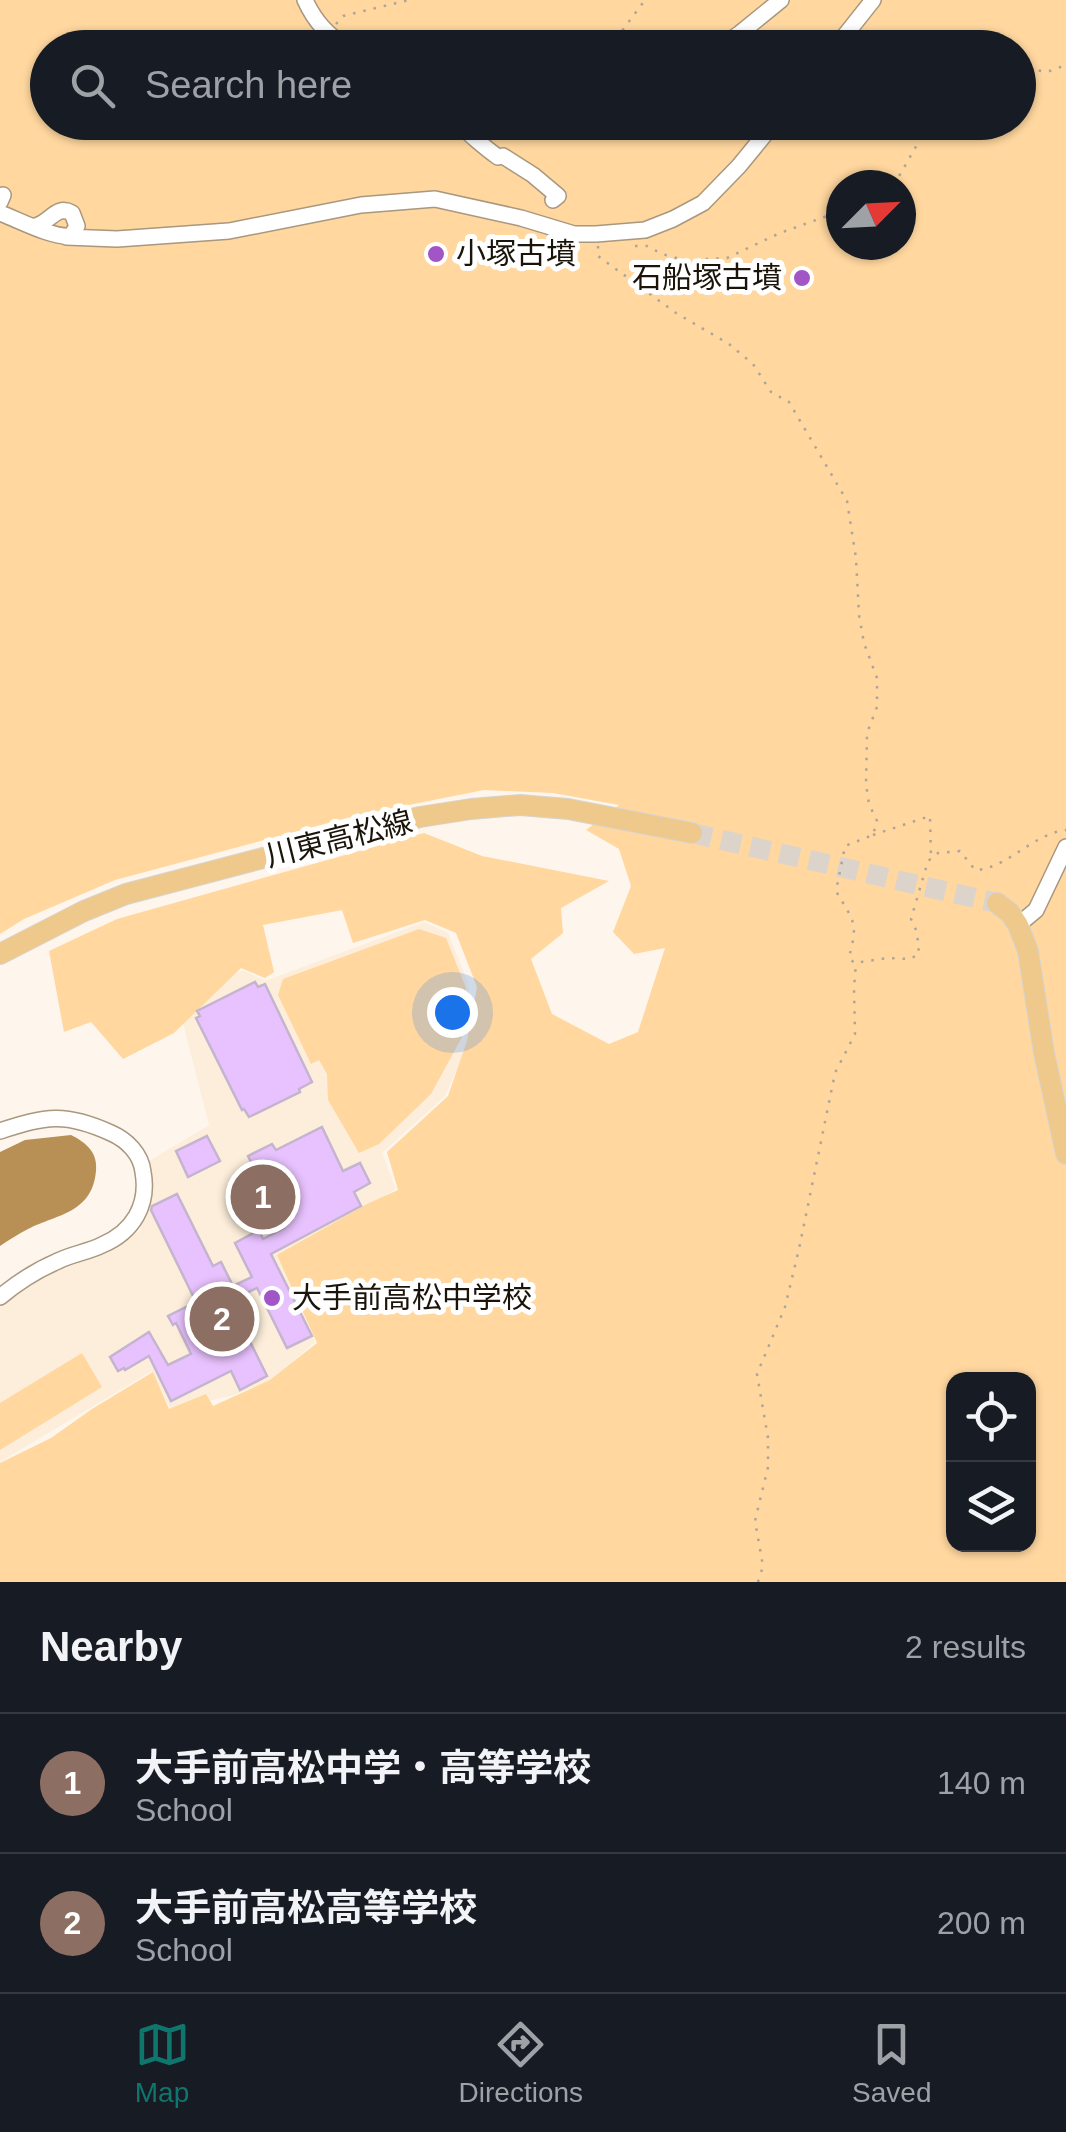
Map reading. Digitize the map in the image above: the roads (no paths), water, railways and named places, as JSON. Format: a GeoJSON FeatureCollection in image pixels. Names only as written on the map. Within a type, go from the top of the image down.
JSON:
{"type":"FeatureCollection","features":[{"type":"Feature","properties":{"kind":"main road","name":"川東高松線"},"geometry":{"type":"LineString","coordinates":[[0,954],[126,894],[420,817],[520,805],[568,809],[692,834]]}},
{"type":"Feature","properties":{"kind":"main road"},"geometry":{"type":"LineString","coordinates":[[997,903],[1018,925],[1028,951],[1044,1054],[1066,1154]]}},
{"type":"Feature","properties":{"kind":"street"},"geometry":{"type":"LineString","coordinates":[[305,0],[314,20],[324,30]]}},
{"type":"Feature","properties":{"kind":"street"},"geometry":{"type":"LineString","coordinates":[[745,30],[780,0]]}},
{"type":"Feature","properties":{"kind":"street"},"geometry":{"type":"LineString","coordinates":[[849,30],[873,0]]}},
{"type":"Feature","properties":{"kind":"street"},"geometry":{"type":"LineString","coordinates":[[480,140],[484,148],[498,157],[503,156],[533,174],[558,196],[553,200]]}},
{"type":"Feature","properties":{"kind":"street"},"geometry":{"type":"LineString","coordinates":[[0,213],[66,238],[117,239],[229,231],[361,205],[435,199],[574,234],[645,230],[703,203],[760,140]]}},
{"type":"Feature","properties":{"kind":"street"},"geometry":{"type":"LineString","coordinates":[[35,226],[66,209],[77,226],[66,238]]}},
{"type":"Feature","properties":{"kind":"street"},"geometry":{"type":"LineString","coordinates":[[1018,925],[1036,910],[1066,847]]}},
{"type":"Feature","properties":{"kind":"street"},"geometry":{"type":"LineString","coordinates":[[0,1131],[40,1118],[65,1117],[106,1131],[122,1138],[135,1151],[146,1186],[134,1221],[119,1235],[32,1274],[0,1297]]}},
{"type":"Feature","properties":{"kind":"tunnel"},"geometry":{"type":"LineString","coordinates":[[692,833],[997,903]]}},
{"type":"Feature","properties":{"kind":"place","name":"小塚古墳"},"geometry":{"type":"Point","coordinates":[436,254]}},
{"type":"Feature","properties":{"kind":"place","name":"石船塚古墳"},"geometry":{"type":"Point","coordinates":[802,278]}},
{"type":"Feature","properties":{"kind":"place","name":"大手前高松中学・高等学校"},"geometry":{"type":"Point","coordinates":[263,1197]}},
{"type":"Feature","properties":{"kind":"place","name":"大手前高松中学校"},"geometry":{"type":"Point","coordinates":[272,1298]}},
{"type":"Feature","properties":{"kind":"place","name":"大手前高松高等学校"},"geometry":{"type":"Point","coordinates":[222,1319]}}]}
